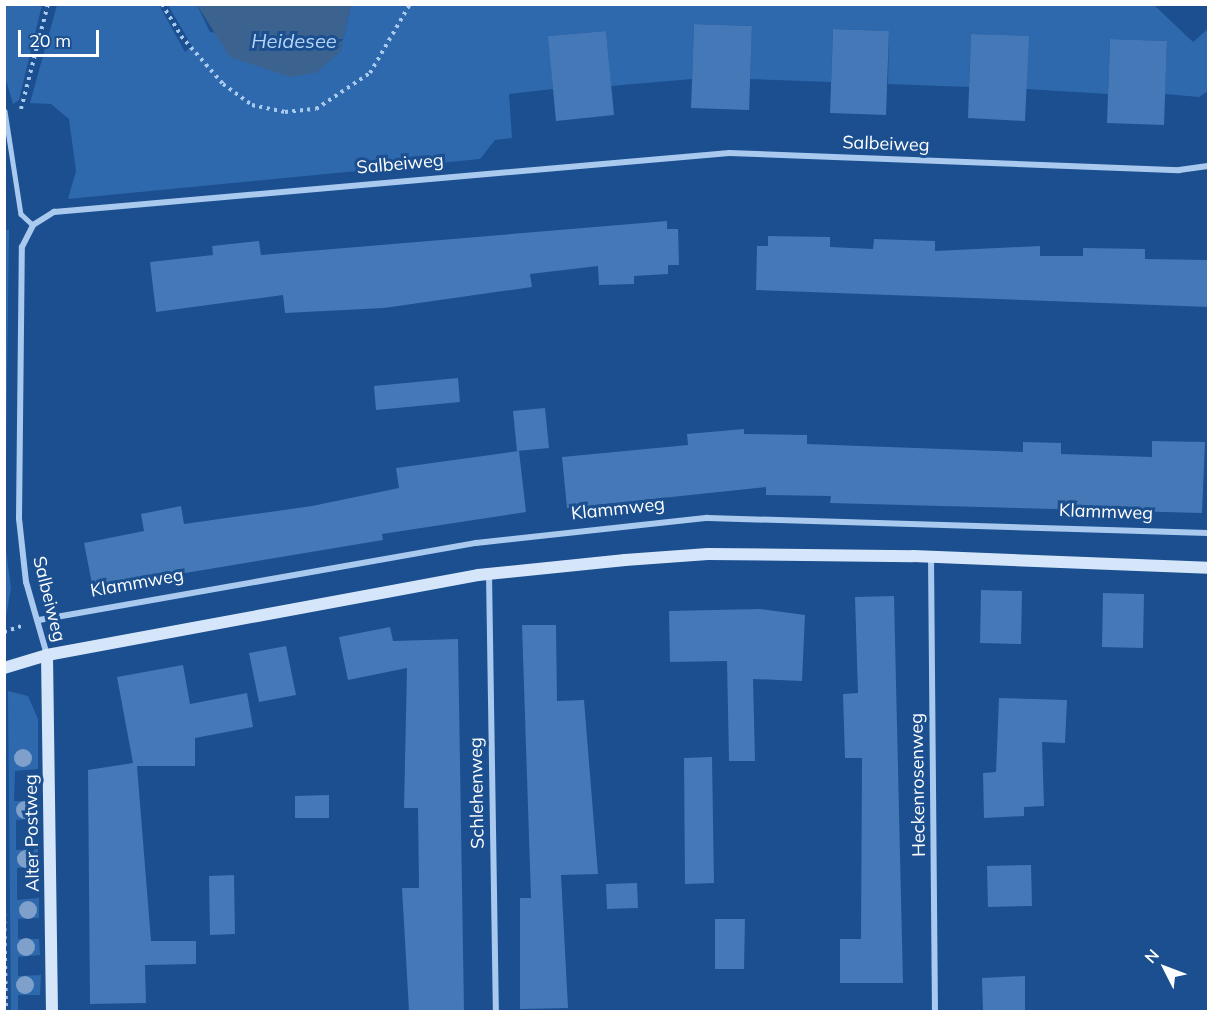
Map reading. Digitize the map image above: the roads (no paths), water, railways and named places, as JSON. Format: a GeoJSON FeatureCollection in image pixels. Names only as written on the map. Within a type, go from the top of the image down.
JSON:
{"type":"FeatureCollection","features":[{"type":"Feature","properties":{"kind":"main road"},"geometry":{"type":"LineString","coordinates":[[4,668],[47,655],[489,574],[708,554],[931,557],[1209,568]]}},
{"type":"Feature","properties":{"kind":"main road","name":"Alter Postweg"},"geometry":{"type":"LineString","coordinates":[[47,655],[52,1011]]}},
{"type":"Feature","properties":{"kind":"street","name":"Salbeiweg"},"geometry":{"type":"LineString","coordinates":[[47,655],[39,620],[26,582],[19,519],[22,247],[33,225],[54,212],[659,156],[729,153],[1179,170],[1209,166]]}},
{"type":"Feature","properties":{"kind":"street","name":"Klammweg"},"geometry":{"type":"LineString","coordinates":[[39,620],[476,543],[708,518],[1209,533]]}},
{"type":"Feature","properties":{"kind":"street","name":"Heckenrosenweg"},"geometry":{"type":"LineString","coordinates":[[931,557],[935,1011]]}},
{"type":"Feature","properties":{"kind":"street","name":"Schlehenweg"},"geometry":{"type":"LineString","coordinates":[[489,574],[496,1011]]}},
{"type":"Feature","properties":{"kind":"lane"},"geometry":{"type":"LineString","coordinates":[[5,111],[21,214],[33,225]]}},
{"type":"Feature","properties":{"kind":"water","name":"Heidesee"},"geometry":{"type":"Polygon","coordinates":[[[197,5],[351,5],[340,52],[316,73],[290,77],[230,57],[197,5]]]}}]}
